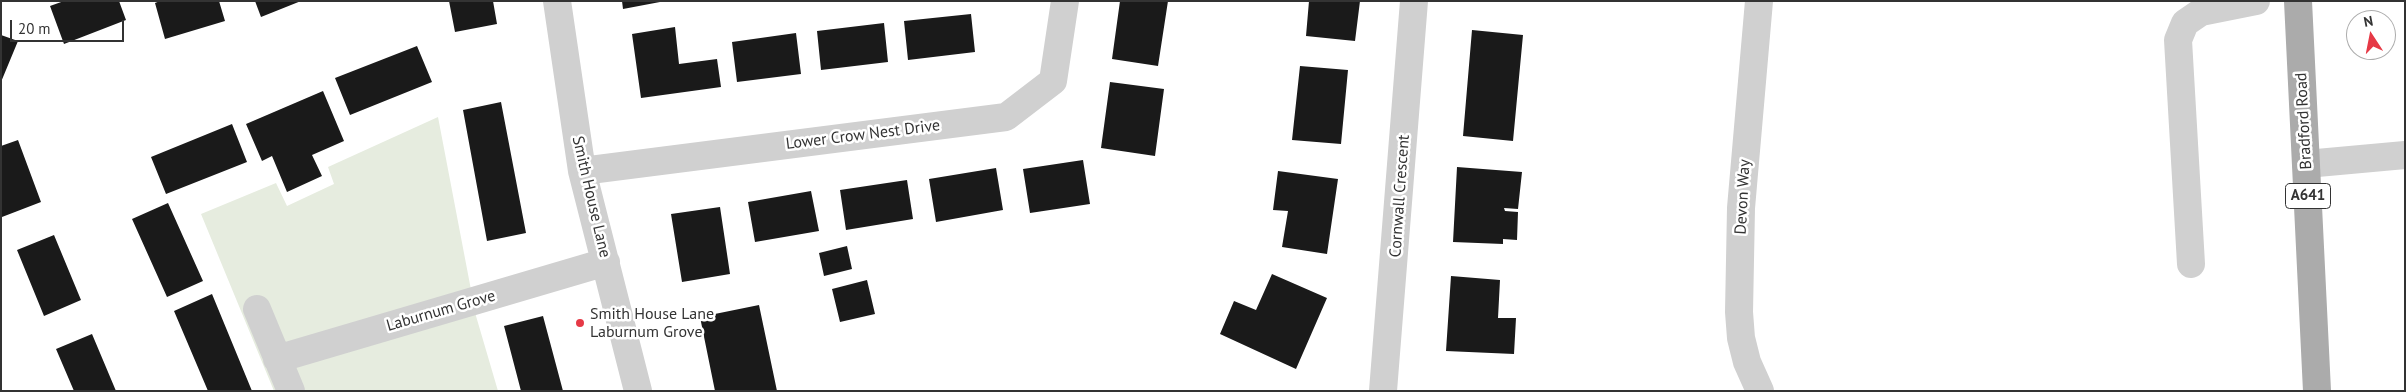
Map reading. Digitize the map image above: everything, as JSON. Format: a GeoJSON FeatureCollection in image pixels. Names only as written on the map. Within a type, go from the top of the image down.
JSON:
{"type":"FeatureCollection","features":[{"type":"Feature","properties":{"kind":"main road","name":"Bradford Road"},"geometry":{"type":"LineString","coordinates":[[2298,1],[2317,391]]}},
{"type":"Feature","properties":{"kind":"street","name":"Smith House Lane"},"geometry":{"type":"LineString","coordinates":[[557,1],[582,172],[638,391]]}},
{"type":"Feature","properties":{"kind":"street","name":"Lower Crow Nest Drive"},"geometry":{"type":"LineString","coordinates":[[582,172],[1006,117],[1053,81],[1065,1]]}},
{"type":"Feature","properties":{"kind":"street","name":"Cornwall Crescent"},"geometry":{"type":"LineString","coordinates":[[1383,391],[1414,1]]}},
{"type":"Feature","properties":{"kind":"street","name":"Devon Way"},"geometry":{"type":"LineString","coordinates":[[1758,1],[1741,208],[1739,312],[1743,346],[1760,391]]}},
{"type":"Feature","properties":{"kind":"street"},"geometry":{"type":"LineString","coordinates":[[2191,264],[2178,40],[2185,23],[2202,12],[2256,1]]}},
{"type":"Feature","properties":{"kind":"street"},"geometry":{"type":"LineString","coordinates":[[2306,164],[2405,155]]}},
{"type":"Feature","properties":{"kind":"street","name":"Laburnum Grove"},"geometry":{"type":"LineString","coordinates":[[277,359],[606,262]]}},
{"type":"Feature","properties":{"kind":"street"},"geometry":{"type":"LineString","coordinates":[[257,309],[291,391]]}},
{"type":"Feature","properties":{"kind":"shaded area"},"geometry":{"type":"Polygon","coordinates":[[[438,117],[476,316],[498,391],[274,391],[201,214],[276,183],[287,206],[334,184],[328,167],[438,117]]]}},
{"type":"Feature","properties":{"kind":"building"},"geometry":{"type":"Polygon","coordinates":[[[64,1],[119,1],[126,20],[64,44],[50,6],[64,1]]]}},
{"type":"Feature","properties":{"kind":"building"},"geometry":{"type":"Polygon","coordinates":[[[160,1],[219,1],[225,21],[165,39],[155,3],[160,1]]]}},
{"type":"Feature","properties":{"kind":"building"},"geometry":{"type":"Polygon","coordinates":[[[255,1],[301,1],[261,17],[255,1]]]}},
{"type":"Feature","properties":{"kind":"building"},"geometry":{"type":"Polygon","coordinates":[[[449,1],[493,1],[497,24],[455,32],[449,1]]]}},
{"type":"Feature","properties":{"kind":"building"},"geometry":{"type":"Polygon","coordinates":[[[622,1],[660,1],[660,2],[623,9],[622,1]]]}},
{"type":"Feature","properties":{"kind":"building"},"geometry":{"type":"Polygon","coordinates":[[[1120,1],[1168,1],[1158,66],[1112,59],[1120,1]]]}},
{"type":"Feature","properties":{"kind":"building"},"geometry":{"type":"Polygon","coordinates":[[[1309,1],[1360,1],[1355,41],[1306,36],[1309,1]]]}},
{"type":"Feature","properties":{"kind":"building"},"geometry":{"type":"Polygon","coordinates":[[[971,14],[975,52],[908,60],[904,21],[971,14]]]}},
{"type":"Feature","properties":{"kind":"building"},"geometry":{"type":"Polygon","coordinates":[[[884,23],[888,62],[821,70],[817,31],[884,23]]]}},
{"type":"Feature","properties":{"kind":"building"},"geometry":{"type":"Polygon","coordinates":[[[675,27],[679,64],[717,59],[721,87],[641,98],[632,34],[675,27]]]}},
{"type":"Feature","properties":{"kind":"building"},"geometry":{"type":"Polygon","coordinates":[[[1472,30],[1523,35],[1513,141],[1463,136],[1472,30]]]}},
{"type":"Feature","properties":{"kind":"building"},"geometry":{"type":"Polygon","coordinates":[[[796,33],[801,74],[737,82],[732,42],[796,33]]]}},
{"type":"Feature","properties":{"kind":"building"},"geometry":{"type":"Polygon","coordinates":[[[1,35],[18,41],[1,82],[1,35]]]}},
{"type":"Feature","properties":{"kind":"building"},"geometry":{"type":"Polygon","coordinates":[[[417,46],[432,82],[350,115],[335,78],[417,46]]]}},
{"type":"Feature","properties":{"kind":"building"},"geometry":{"type":"Polygon","coordinates":[[[1300,66],[1348,70],[1341,144],[1292,140],[1300,66]]]}},
{"type":"Feature","properties":{"kind":"building"},"geometry":{"type":"Polygon","coordinates":[[[1110,82],[1164,89],[1155,156],[1101,148],[1110,82]]]}},
{"type":"Feature","properties":{"kind":"building"},"geometry":{"type":"Polygon","coordinates":[[[323,91],[344,141],[312,155],[322,176],[287,192],[272,156],[262,161],[246,124],[323,91]]]}},
{"type":"Feature","properties":{"kind":"building"},"geometry":{"type":"Polygon","coordinates":[[[501,102],[526,233],[487,241],[463,110],[501,102]]]}},
{"type":"Feature","properties":{"kind":"building"},"geometry":{"type":"Polygon","coordinates":[[[232,124],[247,162],[166,194],[151,157],[232,124]]]}},
{"type":"Feature","properties":{"kind":"building"},"geometry":{"type":"Polygon","coordinates":[[[18,140],[41,202],[2,217],[1,146],[18,140]]]}},
{"type":"Feature","properties":{"kind":"building"},"geometry":{"type":"Polygon","coordinates":[[[1083,160],[1090,204],[1030,213],[1023,169],[1083,160]]]}},
{"type":"Feature","properties":{"kind":"building"},"geometry":{"type":"Polygon","coordinates":[[[1457,167],[1522,172],[1518,209],[1504,208],[1505,211],[1518,212],[1517,240],[1503,239],[1503,244],[1453,242],[1457,167]]]}},
{"type":"Feature","properties":{"kind":"building"},"geometry":{"type":"Polygon","coordinates":[[[996,168],[1003,210],[936,222],[929,179],[996,168]]]}},
{"type":"Feature","properties":{"kind":"building"},"geometry":{"type":"Polygon","coordinates":[[[1278,171],[1338,179],[1327,254],[1282,247],[1288,211],[1273,210],[1278,171]]]}},
{"type":"Feature","properties":{"kind":"building"},"geometry":{"type":"Polygon","coordinates":[[[907,180],[913,219],[846,230],[840,190],[907,180]]]}},
{"type":"Feature","properties":{"kind":"building"},"geometry":{"type":"Polygon","coordinates":[[[811,191],[819,231],[755,242],[748,202],[811,191]]]}},
{"type":"Feature","properties":{"kind":"building"},"geometry":{"type":"Polygon","coordinates":[[[168,203],[203,281],[167,297],[132,219],[168,203]]]}},
{"type":"Feature","properties":{"kind":"building"},"geometry":{"type":"Polygon","coordinates":[[[720,207],[730,274],[682,282],[671,214],[720,207]]]}},
{"type":"Feature","properties":{"kind":"building"},"geometry":{"type":"Polygon","coordinates":[[[54,235],[81,300],[44,316],[17,250],[54,235]]]}},
{"type":"Feature","properties":{"kind":"building"},"geometry":{"type":"Polygon","coordinates":[[[847,246],[852,269],[824,276],[819,253],[847,246]]]}},
{"type":"Feature","properties":{"kind":"building"},"geometry":{"type":"Polygon","coordinates":[[[1272,274],[1327,298],[1296,369],[1220,334],[1234,301],[1256,310],[1272,274]]]}},
{"type":"Feature","properties":{"kind":"building"},"geometry":{"type":"Polygon","coordinates":[[[1451,276],[1500,280],[1498,318],[1516,318],[1514,354],[1446,351],[1451,276]]]}},
{"type":"Feature","properties":{"kind":"building"},"geometry":{"type":"Polygon","coordinates":[[[867,280],[875,314],[840,322],[832,289],[867,280]]]}},
{"type":"Feature","properties":{"kind":"building"},"geometry":{"type":"Polygon","coordinates":[[[212,294],[252,391],[208,391],[174,311],[212,294]]]}},
{"type":"Feature","properties":{"kind":"building"},"geometry":{"type":"Polygon","coordinates":[[[759,305],[777,391],[715,391],[700,317],[759,305]]]}},
{"type":"Feature","properties":{"kind":"building"},"geometry":{"type":"Polygon","coordinates":[[[543,316],[563,391],[521,391],[504,326],[543,316]]]}},
{"type":"Feature","properties":{"kind":"building"},"geometry":{"type":"Polygon","coordinates":[[[92,334],[116,391],[74,391],[56,349],[92,334]]]}},
{"type":"Feature","properties":{"kind":"place","name":"Smith House Lane Laburnum Grove"},"geometry":{"type":"Point","coordinates":[580,323]}}]}
